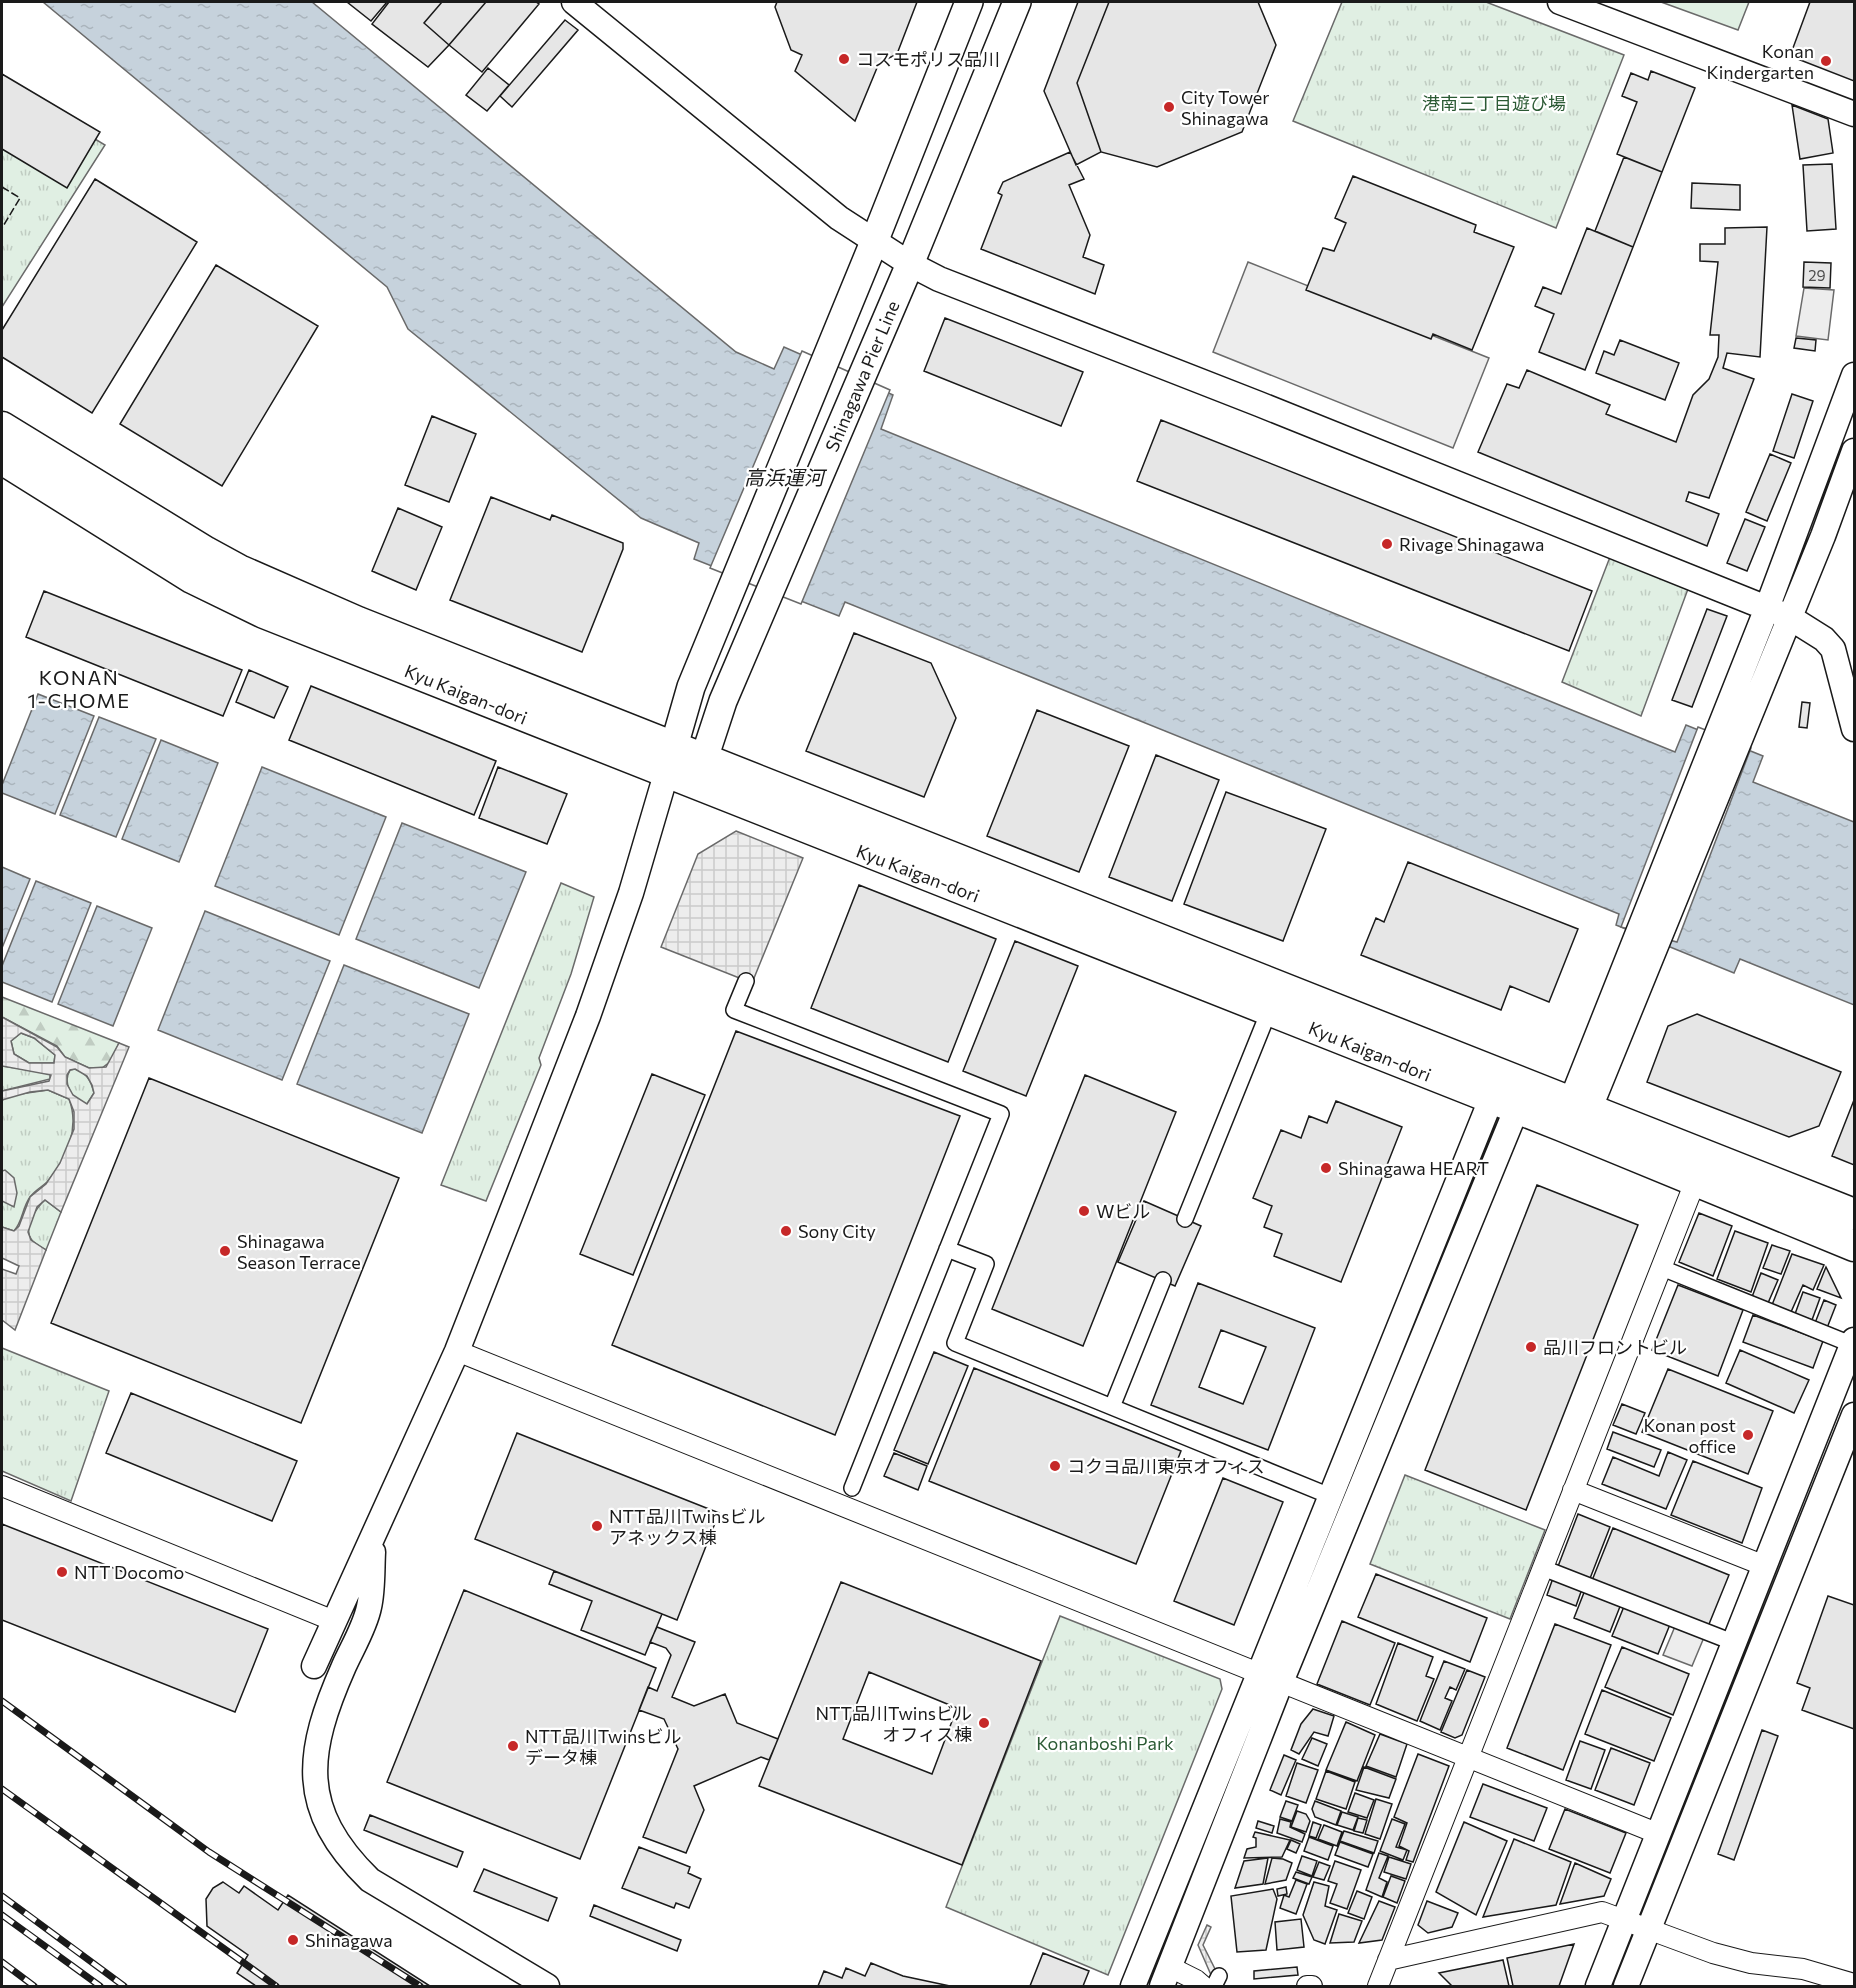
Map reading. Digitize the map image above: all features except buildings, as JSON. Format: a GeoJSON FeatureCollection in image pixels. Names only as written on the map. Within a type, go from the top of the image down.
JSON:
{"type":"FeatureCollection","features":[{"type":"Feature","properties":{"kind":"main road"},"geometry":{"type":"LineString","coordinates":[[666,774],[691,687],[874,242],[969,2]]}},
{"type":"Feature","properties":{"kind":"main road","name":"Shinagawa Pier Line"},"geometry":{"type":"LineString","coordinates":[[695,785],[723,700],[910,264],[1017,2]]}},
{"type":"Feature","properties":{"kind":"main road","name":"Kyu Kaigan-dori"},"geometry":{"type":"LineString","coordinates":[[2,427],[239,570],[358,622],[704,757],[1509,1092],[1575,1118],[1854,1214]]}},
{"type":"Feature","properties":{"kind":"main road","name":"Kyu Kaigan-dori"},"geometry":{"type":"LineString","coordinates":[[2,459],[225,595],[347,648],[1269,1011],[1509,1092]]}},
{"type":"Feature","properties":{"kind":"main road","name":"Kyu Kaigan-dori"},"geometry":{"type":"LineString","coordinates":[[1575,1118],[1695,1182],[1854,1246]]}},
{"type":"Feature","properties":{"kind":"street"},"geometry":{"type":"LineString","coordinates":[[574,2],[839,218],[910,264],[939,279],[1790,617],[1824,639],[1833,650],[1854,729]]}},
{"type":"Feature","properties":{"kind":"street"},"geometry":{"type":"LineString","coordinates":[[1560,2],[1854,114]]}},
{"type":"Feature","properties":{"kind":"street"},"geometry":{"type":"LineString","coordinates":[[1575,1118],[1734,720],[1767,608],[1854,375]]}},
{"type":"Feature","properties":{"kind":"street"},"geometry":{"type":"LineString","coordinates":[[1734,720],[1790,617],[1854,452]]}},
{"type":"Feature","properties":{"kind":"street"},"geometry":{"type":"LineString","coordinates":[[314,1666],[457,1351],[588,1016],[631,893],[666,774]]}},
{"type":"Feature","properties":{"kind":"street"},"geometry":{"type":"LineString","coordinates":[[746,981],[734,1010],[1000,1114],[852,1488]]}},
{"type":"Feature","properties":{"kind":"street"},"geometry":{"type":"LineString","coordinates":[[1185,1219],[1269,1011]]}},
{"type":"Feature","properties":{"kind":"street"},"geometry":{"type":"LineString","coordinates":[[1133,1986],[1330,1496],[1509,1092]]}},
{"type":"Feature","properties":{"kind":"street"},"geometry":{"type":"LineString","coordinates":[[1212,1983],[1166,1977],[1509,1092]]}},
{"type":"Feature","properties":{"kind":"street"},"geometry":{"type":"LineString","coordinates":[[1378,1986],[1695,1182]]}},
{"type":"Feature","properties":{"kind":"street"},"geometry":{"type":"LineString","coordinates":[[947,1249],[986,1264],[955,1343],[1330,1496]]}},
{"type":"Feature","properties":{"kind":"street"},"geometry":{"type":"LineString","coordinates":[[1598,1986],[1853,1343],[1662,1268]]}},
{"type":"Feature","properties":{"kind":"street"},"geometry":{"type":"LineString","coordinates":[[1112,1407],[1162,1281]]}},
{"type":"Feature","properties":{"kind":"street"},"geometry":{"type":"LineString","coordinates":[[457,1351],[1659,1833]]}},
{"type":"Feature","properties":{"kind":"street"},"geometry":{"type":"LineString","coordinates":[[1626,1986],[1854,1415]]}},
{"type":"Feature","properties":{"kind":"street"},"geometry":{"type":"LineString","coordinates":[[2,1486],[334,1621]]}},
{"type":"Feature","properties":{"kind":"street"},"geometry":{"type":"LineString","coordinates":[[1574,1490],[1765,1566]]}},
{"type":"Feature","properties":{"kind":"street"},"geometry":{"type":"LineString","coordinates":[[375,1534],[369,1608],[326,1707],[318,1734],[315,1774],[318,1794],[329,1828],[352,1862],[370,1880],[548,1986]]}},
{"type":"Feature","properties":{"kind":"street"},"geometry":{"type":"LineString","coordinates":[[1543,1568],[1735,1643]]}},
{"type":"Feature","properties":{"kind":"street"},"geometry":{"type":"LineString","coordinates":[[1388,1960],[1602,1912],[1713,1953],[1751,1964],[1803,1969],[1854,1984]]}},
{"type":"Feature","properties":{"kind":"street"},"geometry":{"type":"LineString","coordinates":[[1307,1986],[1312,1986]]}},
{"type":"Feature","properties":{"kind":"green space","name":"港南三丁目遊び場"},"geometry":{"type":"Polygon","coordinates":[[[1342,2],[1486,2],[1624,55],[1556,228],[1293,121],[1342,2]]]}},
{"type":"Feature","properties":{"kind":"green space"},"geometry":{"type":"Polygon","coordinates":[[[1661,2],[1749,2],[1738,30],[1661,2]]]}},
{"type":"Feature","properties":{"kind":"green space"},"geometry":{"type":"Polygon","coordinates":[[[2,83],[105,145],[2,307],[2,83]]]}},
{"type":"Feature","properties":{"kind":"green space"},"geometry":{"type":"Polygon","coordinates":[[[1610,557],[1688,589],[1641,716],[1562,682],[1610,557]]]}},
{"type":"Feature","properties":{"kind":"green space"},"geometry":{"type":"Polygon","coordinates":[[[561,883],[594,897],[571,974],[539,1058],[541,1065],[486,1201],[441,1185],[561,883]]]}},
{"type":"Feature","properties":{"kind":"green space"},"geometry":{"type":"Polygon","coordinates":[[[2,997],[119,1043],[111,1061],[102,1068],[89,1068],[65,1057],[57,1046],[2,1017],[2,997]]]}},
{"type":"Feature","properties":{"kind":"green space"},"geometry":{"type":"Polygon","coordinates":[[[21,1033],[34,1038],[55,1055],[54,1063],[29,1063],[14,1054],[11,1041],[21,1033]]]}},
{"type":"Feature","properties":{"kind":"green space"},"geometry":{"type":"Polygon","coordinates":[[[2,1066],[50,1073],[50,1079],[2,1091],[2,1066]]]}},
{"type":"Feature","properties":{"kind":"green space"},"geometry":{"type":"Polygon","coordinates":[[[75,1069],[85,1075],[93,1089],[94,1093],[87,1104],[77,1099],[68,1086],[70,1070],[75,1069]]]}},
{"type":"Feature","properties":{"kind":"green space"},"geometry":{"type":"Polygon","coordinates":[[[48,1090],[69,1099],[73,1121],[70,1143],[54,1173],[30,1197],[14,1231],[2,1227],[2,1100],[13,1095],[48,1090]]]}},
{"type":"Feature","properties":{"kind":"green space"},"geometry":{"type":"Polygon","coordinates":[[[45,1200],[61,1212],[46,1250],[32,1241],[29,1234],[30,1223],[35,1212],[45,1200]]]}},
{"type":"Feature","properties":{"kind":"green space"},"geometry":{"type":"Polygon","coordinates":[[[2,1348],[109,1391],[71,1501],[2,1471],[2,1348]]]}},
{"type":"Feature","properties":{"kind":"green space"},"geometry":{"type":"Polygon","coordinates":[[[1405,1475],[1545,1530],[1510,1619],[1370,1564],[1405,1475]]]}},
{"type":"Feature","properties":{"kind":"green space","name":"Konanboshi Park"},"geometry":{"type":"Polygon","coordinates":[[[1060,1616],[1220,1679],[1222,1689],[1108,1975],[946,1907],[1060,1616]]]}},
{"type":"Feature","properties":{"kind":"shaded area"},"geometry":{"type":"Polygon","coordinates":[[[1248,262],[1489,358],[1453,448],[1213,352],[1248,262]]]}},
{"type":"Feature","properties":{"kind":"shaded area"},"geometry":{"type":"Polygon","coordinates":[[[1804,288],[1834,290],[1828,340],[1796,336],[1804,288]]]}},
{"type":"Feature","properties":{"kind":"shaded area"},"geometry":{"type":"Polygon","coordinates":[[[736,831],[803,858],[752,983],[661,947],[698,854],[736,831]]]}},
{"type":"Feature","properties":{"kind":"shaded area"},"geometry":{"type":"Polygon","coordinates":[[[2,1017],[57,1047],[65,1057],[89,1068],[106,1067],[119,1043],[129,1047],[61,1212],[45,1200],[37,1207],[28,1232],[31,1240],[46,1250],[15,1330],[2,1320],[2,1269],[16,1274],[19,1266],[2,1258],[2,1227],[14,1231],[19,1226],[30,1197],[46,1184],[60,1163],[74,1129],[74,1112],[69,1099],[48,1090],[30,1092],[2,1100],[2,1091],[49,1081],[51,1075],[2,1066],[2,1017]],[[21,1033],[11,1041],[14,1054],[29,1063],[54,1063],[55,1055],[34,1038],[21,1033]],[[75,1069],[70,1070],[67,1075],[67,1084],[73,1095],[87,1104],[94,1093],[92,1085],[87,1076],[75,1069]]]}},
{"type":"Feature","properties":{"kind":"shaded area"},"geometry":{"type":"Polygon","coordinates":[[[5,1170],[14,1178],[17,1193],[14,1207],[2,1201],[2,1171],[5,1170]]]}},
{"type":"Feature","properties":{"kind":"shaded area"},"geometry":{"type":"Polygon","coordinates":[[[1676,1624],[1705,1635],[1692,1666],[1663,1655],[1676,1624]]]}},
{"type":"Feature","properties":{"kind":"shaded area"},"geometry":{"type":"Polygon","coordinates":[[[1207,1925],[1211,1927],[1203,1945],[1216,1971],[1206,1986],[1211,1975],[1198,1945],[1207,1925]]]}},
{"type":"Feature","properties":{"kind":"water","name":"高浜運河"},"geometry":{"type":"Polygon","coordinates":[[[43,2],[312,2],[736,352],[774,369],[784,347],[893,395],[881,429],[1675,752],[1686,725],[1763,756],[1753,782],[1854,822],[1854,1005],[1740,959],[1734,973],[1616,925],[1619,914],[845,602],[839,616],[694,559],[699,543],[641,518],[408,329],[387,287],[43,2]]]}},
{"type":"Feature","properties":{"kind":"water"},"geometry":{"type":"Polygon","coordinates":[[[38,694],[94,716],[55,814],[2,793],[2,785],[38,694]]]}},
{"type":"Feature","properties":{"kind":"water"},"geometry":{"type":"Polygon","coordinates":[[[99,717],[156,739],[116,837],[60,815],[99,717]]]}},
{"type":"Feature","properties":{"kind":"water"},"geometry":{"type":"Polygon","coordinates":[[[161,740],[218,763],[179,862],[122,839],[161,740]]]}},
{"type":"Feature","properties":{"kind":"water"},"geometry":{"type":"Polygon","coordinates":[[[262,767],[386,817],[339,935],[215,886],[262,767]]]}},
{"type":"Feature","properties":{"kind":"water"},"geometry":{"type":"Polygon","coordinates":[[[402,823],[526,872],[479,988],[356,939],[402,823]]]}},
{"type":"Feature","properties":{"kind":"water"},"geometry":{"type":"Polygon","coordinates":[[[2,867],[30,879],[2,948],[2,867]]]}},
{"type":"Feature","properties":{"kind":"water"},"geometry":{"type":"Polygon","coordinates":[[[36,881],[91,903],[52,1002],[2,982],[2,966],[36,881]]]}},
{"type":"Feature","properties":{"kind":"water"},"geometry":{"type":"Polygon","coordinates":[[[97,906],[152,928],[113,1026],[58,1004],[97,906]]]}},
{"type":"Feature","properties":{"kind":"water"},"geometry":{"type":"Polygon","coordinates":[[[205,911],[330,961],[282,1080],[158,1030],[205,911]]]}},
{"type":"Feature","properties":{"kind":"water"},"geometry":{"type":"Polygon","coordinates":[[[344,965],[469,1014],[422,1133],[297,1084],[344,965]]]}},
{"type":"Feature","properties":{"kind":"pier"},"geometry":{"type":"Polygon","coordinates":[[[802,351],[890,390],[801,604],[710,568],[802,351]]]}},
{"type":"Feature","properties":{"kind":"pier"},"geometry":{"type":"Polygon","coordinates":[[[1698,727],[1751,748],[1677,942],[1621,927],[1698,727]]]}},
{"type":"Feature","properties":{"kind":"railway"},"geometry":{"type":"LineString","coordinates":[[2,1701],[209,1852],[420,1986]]}},
{"type":"Feature","properties":{"kind":"railway"},"geometry":{"type":"LineString","coordinates":[[2,1789],[276,1986]]}},
{"type":"Feature","properties":{"kind":"railway"},"geometry":{"type":"LineString","coordinates":[[2,1896],[124,1986]]}},
{"type":"Feature","properties":{"kind":"railway"},"geometry":{"type":"LineString","coordinates":[[2,1915],[100,1986]]}},
{"type":"Feature","properties":{"kind":"railway"},"geometry":{"type":"LineString","coordinates":[[2,1962],[34,1986]]}},
{"type":"Feature","properties":{"kind":"fence"},"geometry":{"type":"LineString","coordinates":[[2,187],[20,198],[2,228]]}},
{"type":"Feature","properties":{"kind":"place","name":"コスモポリス品川"},"geometry":{"type":"Point","coordinates":[844,59]}},
{"type":"Feature","properties":{"kind":"place","name":"Konan Kindergarten"},"geometry":{"type":"Point","coordinates":[1826,61]}},
{"type":"Feature","properties":{"kind":"place","name":"City Tower Shinagawa"},"geometry":{"type":"Point","coordinates":[1169,107]}},
{"type":"Feature","properties":{"kind":"place","name":"Rivage Shinagawa"},"geometry":{"type":"Point","coordinates":[1387,544]}},
{"type":"Feature","properties":{"kind":"place","name":"Shinagawa HEART"},"geometry":{"type":"Point","coordinates":[1326,1168]}},
{"type":"Feature","properties":{"kind":"place","name":"Wビル"},"geometry":{"type":"Point","coordinates":[1084,1211]}},
{"type":"Feature","properties":{"kind":"place","name":"Sony City"},"geometry":{"type":"Point","coordinates":[786,1231]}},
{"type":"Feature","properties":{"kind":"place","name":"Shinagawa Season Terrace"},"geometry":{"type":"Point","coordinates":[225,1251]}},
{"type":"Feature","properties":{"kind":"place","name":"品川フロントビル"},"geometry":{"type":"Point","coordinates":[1531,1347]}},
{"type":"Feature","properties":{"kind":"place","name":"Konan post office"},"geometry":{"type":"Point","coordinates":[1748,1435]}},
{"type":"Feature","properties":{"kind":"place","name":"コクヨ品川東京オフィス"},"geometry":{"type":"Point","coordinates":[1055,1466]}},
{"type":"Feature","properties":{"kind":"place","name":"NTT品川Twinsビル アネックス棟"},"geometry":{"type":"Point","coordinates":[597,1526]}},
{"type":"Feature","properties":{"kind":"place","name":"NTT Docomo"},"geometry":{"type":"Point","coordinates":[62,1572]}},
{"type":"Feature","properties":{"kind":"place","name":"NTT品川Twinsビル オフィス棟"},"geometry":{"type":"Point","coordinates":[984,1723]}},
{"type":"Feature","properties":{"kind":"place","name":"NTT品川Twinsビル データ棟"},"geometry":{"type":"Point","coordinates":[513,1746]}},
{"type":"Feature","properties":{"kind":"place","name":"Shinagawa"},"geometry":{"type":"Point","coordinates":[293,1940]}},
{"type":"Feature","properties":{"kind":"district","name":"KONAN 1-CHOME"},"geometry":{"type":"Point","coordinates":[79,688]}}]}
